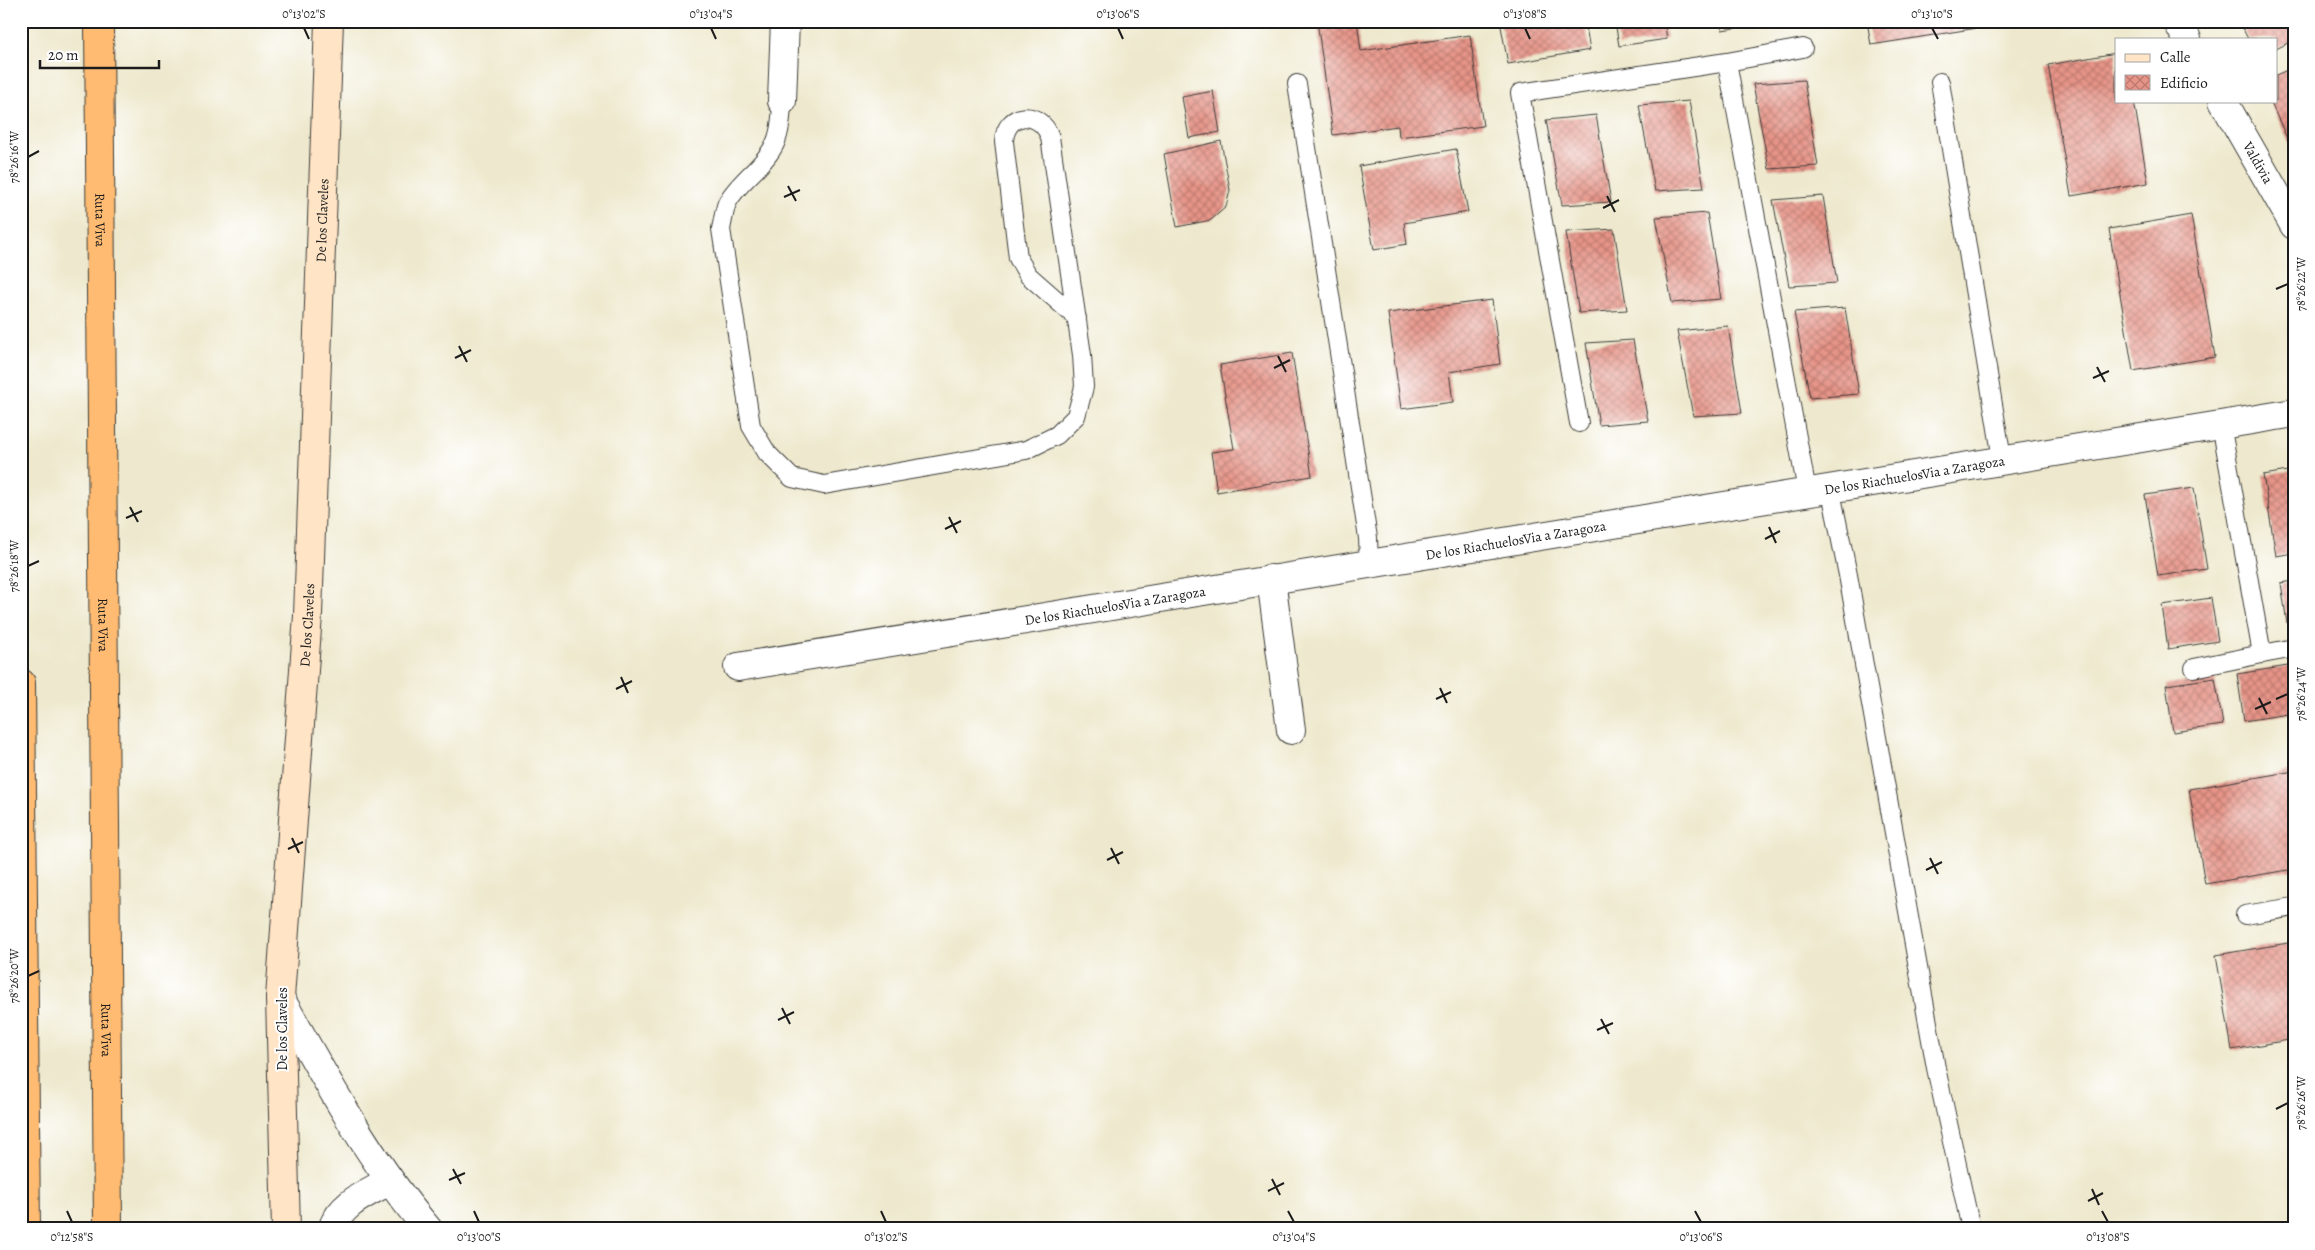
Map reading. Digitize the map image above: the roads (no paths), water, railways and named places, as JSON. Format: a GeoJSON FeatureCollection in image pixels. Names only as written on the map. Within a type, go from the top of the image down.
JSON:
{"type":"FeatureCollection","features":[{"type":"Feature","properties":{"kind":"highway","name":"Ruta Viva"},"geometry":{"type":"LineString","coordinates":[[99,21],[108,1229]]}},
{"type":"Feature","properties":{"kind":"highway"},"geometry":{"type":"LineString","coordinates":[[21,683],[26,1229]]}},
{"type":"Feature","properties":{"kind":"highway"},"geometry":{"type":"LineString","coordinates":[[22,1229],[26,1156]]}},
{"type":"Feature","properties":{"kind":"main road","name":"De los Claveles"},"geometry":{"type":"LineString","coordinates":[[286,1229],[280,998],[308,615],[328,21]]}},
{"type":"Feature","properties":{"kind":"street"},"geometry":{"type":"LineString","coordinates":[[782,100],[785,21]]}},
{"type":"Feature","properties":{"kind":"street"},"geometry":{"type":"LineString","coordinates":[[2178,21],[2187,38]]}},
{"type":"Feature","properties":{"kind":"street","name":"Valdivia"},"geometry":{"type":"LineString","coordinates":[[2224,102],[2292,218]]}},
{"type":"Feature","properties":{"kind":"street","name":"De los RiachuelosVia a Zaragoza"},"geometry":{"type":"LineString","coordinates":[[738,667],[1369,562],[2294,412]]}},
{"type":"Feature","properties":{"kind":"street"},"geometry":{"type":"LineString","coordinates":[[1271,579],[1291,730]]}},
{"type":"Feature","properties":{"kind":"street"},"geometry":{"type":"LineString","coordinates":[[280,998],[330,1086],[389,1181],[428,1229]]}},
{"type":"Feature","properties":{"kind":"street"},"geometry":{"type":"LineString","coordinates":[[332,1229],[336,1216],[349,1203],[389,1181]]}},
{"type":"Feature","properties":{"kind":"lane"},"geometry":{"type":"LineString","coordinates":[[1578,423],[1520,93],[1727,62],[1803,48]]}},
{"type":"Feature","properties":{"kind":"lane"},"geometry":{"type":"LineString","coordinates":[[1727,62],[1818,489],[1848,575],[1936,1068],[1971,1229]]}},
{"type":"Feature","properties":{"kind":"lane"},"geometry":{"type":"LineString","coordinates":[[1940,82],[2002,459]]}},
{"type":"Feature","properties":{"kind":"lane"},"geometry":{"type":"LineString","coordinates":[[1297,84],[1368,538],[1369,562]]}},
{"type":"Feature","properties":{"kind":"lane"},"geometry":{"type":"LineString","coordinates":[[782,100],[781,128],[774,146],[763,162],[727,203],[721,230],[752,426],[768,453],[792,478],[824,486],[1026,450],[1057,435],[1076,416],[1084,386],[1082,355],[1077,318],[1050,137],[1046,126],[1037,119],[1026,118],[1011,122],[1005,131],[1004,142],[1018,258],[1028,275],[1077,318]]}},
{"type":"Feature","properties":{"kind":"lane"},"geometry":{"type":"LineString","coordinates":[[2221,424],[2262,654]]}},
{"type":"Feature","properties":{"kind":"lane"},"geometry":{"type":"LineString","coordinates":[[2194,668],[2294,648]]}},
{"type":"Feature","properties":{"kind":"lane"},"geometry":{"type":"LineString","coordinates":[[2244,915],[2294,907]]}}]}
